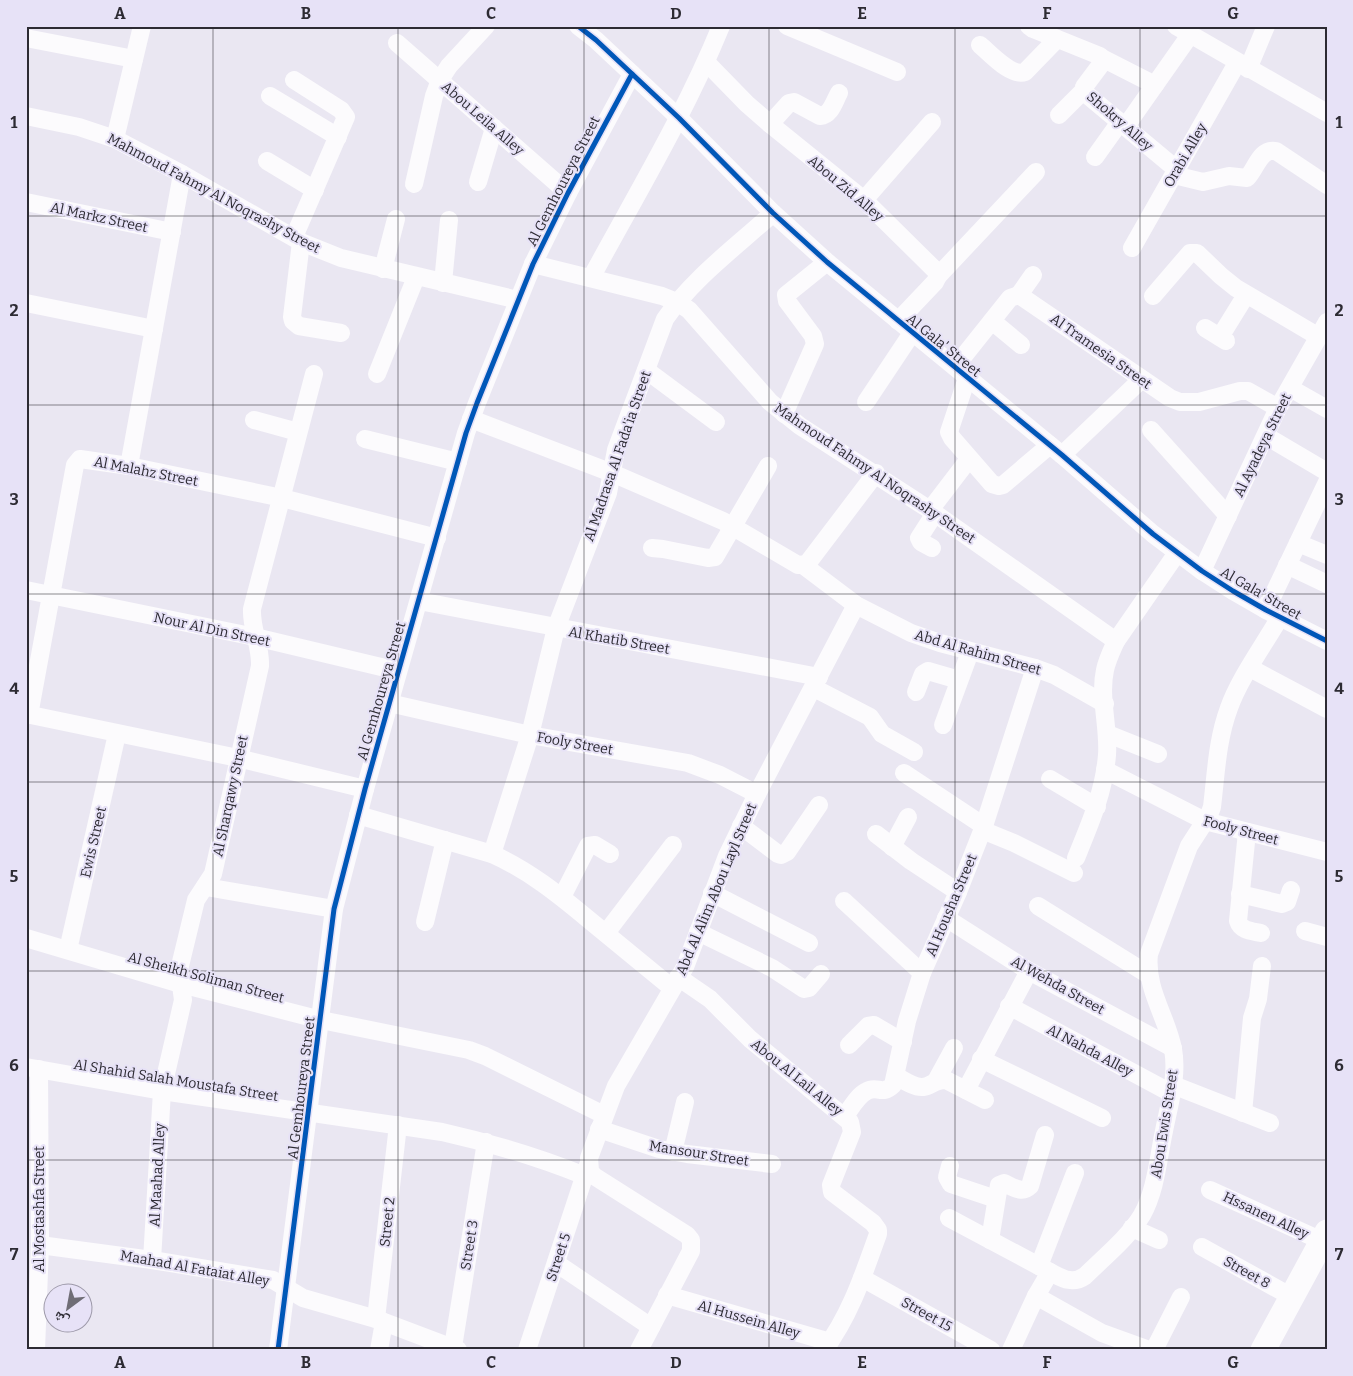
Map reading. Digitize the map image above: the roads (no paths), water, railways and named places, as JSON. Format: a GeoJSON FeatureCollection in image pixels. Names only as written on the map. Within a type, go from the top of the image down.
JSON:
{"type":"FeatureCollection","features":[{"type":"Feature","properties":{"kind":"street"},"geometry":{"type":"LineString","coordinates":[[115,139],[142,26]]}},
{"type":"Feature","properties":{"kind":"street"},"geometry":{"type":"LineString","coordinates":[[414,184],[434,96],[440,80],[449,66],[486,26]]}},
{"type":"Feature","properties":{"kind":"street","name":"Al Gala' Street"},"geometry":{"type":"LineString","coordinates":[[578,26],[596,40],[679,118],[773,214],[827,262],[1056,450],[1177,553],[1202,571],[1273,614],[1327,641]]}},
{"type":"Feature","properties":{"kind":"street"},"geometry":{"type":"LineString","coordinates":[[590,278],[679,118],[721,26]]}},
{"type":"Feature","properties":{"kind":"street"},"geometry":{"type":"LineString","coordinates":[[787,26],[897,72]]}},
{"type":"Feature","properties":{"kind":"street"},"geometry":{"type":"LineString","coordinates":[[1029,26],[1033,30],[1102,58],[1155,84]]}},
{"type":"Feature","properties":{"kind":"street","name":"Orabi Alley"},"geometry":{"type":"LineString","coordinates":[[1132,248],[1175,172],[1243,66],[1266,26]]}},
{"type":"Feature","properties":{"kind":"street"},"geometry":{"type":"LineString","coordinates":[[1095,157],[1155,84],[1183,30],[1327,113]]}},
{"type":"Feature","properties":{"kind":"street"},"geometry":{"type":"LineString","coordinates":[[26,38],[134,58]]}},
{"type":"Feature","properties":{"kind":"street"},"geometry":{"type":"LineString","coordinates":[[980,45],[1012,71],[1021,74],[1026,72],[1057,39]]}},
{"type":"Feature","properties":{"kind":"street","name":"Abou Leila Alley"},"geometry":{"type":"LineString","coordinates":[[398,43],[568,193]]}},
{"type":"Feature","properties":{"kind":"street","name":"Shokry Alley"},"geometry":{"type":"LineString","coordinates":[[1102,58],[1102,63],[1084,87],[1084,90],[1175,172]]}},
{"type":"Feature","properties":{"kind":"street","name":"Abou Zid Alley"},"geometry":{"type":"LineString","coordinates":[[706,62],[747,104],[864,200],[935,270],[938,276]]}},
{"type":"Feature","properties":{"kind":"street","name":"Al Gemhoureya Street"},"geometry":{"type":"LineString","coordinates":[[278,1350],[334,909],[365,789],[471,419],[533,264],[568,193],[632,74]]}},
{"type":"Feature","properties":{"kind":"street"},"geometry":{"type":"LineString","coordinates":[[294,80],[344,113],[345,121],[315,190],[297,240],[292,317],[293,321],[299,326],[340,333]]}},
{"type":"Feature","properties":{"kind":"street"},"geometry":{"type":"LineString","coordinates":[[1060,115],[1084,90]]}},
{"type":"Feature","properties":{"kind":"street"},"geometry":{"type":"LineString","coordinates":[[770,124],[789,103],[794,102],[820,116],[824,116],[828,113],[839,93]]}},
{"type":"Feature","properties":{"kind":"street"},"geometry":{"type":"LineString","coordinates":[[270,96],[338,137]]}},
{"type":"Feature","properties":{"kind":"street","name":"Mahmoud Fahmy Al Noqrashy Street"},"geometry":{"type":"LineString","coordinates":[[26,116],[79,127],[115,139],[182,174],[297,240],[342,258],[518,300]]}},
{"type":"Feature","properties":{"kind":"street"},"geometry":{"type":"LineString","coordinates":[[864,200],[932,122]]}},
{"type":"Feature","properties":{"kind":"street"},"geometry":{"type":"LineString","coordinates":[[478,182],[494,128]]}},
{"type":"Feature","properties":{"kind":"street"},"geometry":{"type":"LineString","coordinates":[[1175,172],[1203,182],[1223,176],[1247,178],[1264,153],[1272,150],[1327,185]]}},
{"type":"Feature","properties":{"kind":"street"},"geometry":{"type":"LineString","coordinates":[[267,161],[315,190]]}},
{"type":"Feature","properties":{"kind":"street"},"geometry":{"type":"LineString","coordinates":[[898,321],[1036,172]]}},
{"type":"Feature","properties":{"kind":"street"},"geometry":{"type":"LineString","coordinates":[[129,466],[182,174]]}},
{"type":"Feature","properties":{"kind":"street","name":"Al Markz Street"},"geometry":{"type":"LineString","coordinates":[[26,202],[172,232]]}},
{"type":"Feature","properties":{"kind":"street","name":"Al Madrasa Al Fada'ia Street"},"geometry":{"type":"LineString","coordinates":[[492,854],[530,735],[556,628],[608,493],[616,450],[665,319],[691,287],[773,214]]}},
{"type":"Feature","properties":{"kind":"street"},"geometry":{"type":"LineString","coordinates":[[383,269],[396,219]]}},
{"type":"Feature","properties":{"kind":"street"},"geometry":{"type":"LineString","coordinates":[[443,283],[449,220]]}},
{"type":"Feature","properties":{"kind":"street"},"geometry":{"type":"LineString","coordinates":[[1153,296],[1190,254],[1194,253],[1200,255],[1227,282],[1246,294],[1323,329]]}},
{"type":"Feature","properties":{"kind":"street"},"geometry":{"type":"LineString","coordinates":[[784,414],[815,344],[813,336],[787,301],[786,295],[827,262]]}},
{"type":"Feature","properties":{"kind":"street","name":"Mahmoud Fahmy Al Noqrashy Street"},"geometry":{"type":"LineString","coordinates":[[533,264],[662,296],[677,302],[689,310],[770,402],[784,414],[932,511],[1116,641]]}},
{"type":"Feature","properties":{"kind":"street"},"geometry":{"type":"LineString","coordinates":[[1033,275],[1019,295],[1010,298],[992,321],[961,373],[948,432],[992,484],[1003,485],[1056,450],[1142,379]]}},
{"type":"Feature","properties":{"kind":"street"},"geometry":{"type":"LineString","coordinates":[[377,374],[416,276]]}},
{"type":"Feature","properties":{"kind":"street"},"geometry":{"type":"LineString","coordinates":[[1205,328],[1223,339],[1246,294]]}},
{"type":"Feature","properties":{"kind":"street","name":"Al Tramesia Street"},"geometry":{"type":"LineString","coordinates":[[1019,295],[1162,394],[1180,402],[1199,402],[1244,390],[1252,392],[1278,408]]}},
{"type":"Feature","properties":{"kind":"street"},"geometry":{"type":"LineString","coordinates":[[26,303],[154,329]]}},
{"type":"Feature","properties":{"kind":"street"},"geometry":{"type":"LineString","coordinates":[[992,321],[1021,345]]}},
{"type":"Feature","properties":{"kind":"street","name":"Al Ayadeya Street"},"geometry":{"type":"LineString","coordinates":[[1202,571],[1278,408],[1323,329]]}},
{"type":"Feature","properties":{"kind":"street"},"geometry":{"type":"LineString","coordinates":[[866,402],[912,333]]}},
{"type":"Feature","properties":{"kind":"street"},"geometry":{"type":"LineString","coordinates":[[646,370],[716,422]]}},
{"type":"Feature","properties":{"kind":"street","name":"Al Sharqawy Street"},"geometry":{"type":"LineString","coordinates":[[162,1091],[184,1000],[180,970],[196,900],[214,874],[238,758],[260,666],[261,656],[255,637],[252,609],[314,374]]}},
{"type":"Feature","properties":{"kind":"street"},"geometry":{"type":"LineString","coordinates":[[1290,388],[1327,409]]}},
{"type":"Feature","properties":{"kind":"street","name":"Abd Al Rahim Street"},"geometry":{"type":"LineString","coordinates":[[471,419],[612,473],[733,526],[793,564],[802,566],[856,605],[911,633],[970,652],[1035,668],[1072,683],[1105,704]]}},
{"type":"Feature","properties":{"kind":"street"},"geometry":{"type":"LineString","coordinates":[[254,420],[298,432]]}},
{"type":"Feature","properties":{"kind":"street"},"geometry":{"type":"LineString","coordinates":[[1152,430],[1228,516]]}},
{"type":"Feature","properties":{"kind":"street"},"geometry":{"type":"LineString","coordinates":[[1266,436],[1327,472]]}},
{"type":"Feature","properties":{"kind":"street"},"geometry":{"type":"LineString","coordinates":[[365,439],[458,462]]}},
{"type":"Feature","properties":{"kind":"street","name":"Al Malahz Street"},"geometry":{"type":"LineString","coordinates":[[27,715],[77,462],[84,459],[129,466],[282,498],[437,538]]}},
{"type":"Feature","properties":{"kind":"street"},"geometry":{"type":"LineString","coordinates":[[932,548],[921,542],[919,538],[932,511],[969,459]]}},
{"type":"Feature","properties":{"kind":"street"},"geometry":{"type":"LineString","coordinates":[[652,548],[711,558],[717,554],[768,466]]}},
{"type":"Feature","properties":{"kind":"street"},"geometry":{"type":"LineString","coordinates":[[802,566],[810,560],[876,473]]}},
{"type":"Feature","properties":{"kind":"street","name":"Abou Ewis Street"},"geometry":{"type":"LineString","coordinates":[[949,1218],[1065,1280],[1072,1281],[1079,1280],[1085,1276],[1141,1217],[1152,1191],[1174,1073],[1173,1048],[1149,975],[1148,964],[1152,944],[1189,846],[1205,822],[1212,807],[1225,721],[1235,693],[1250,668],[1273,614],[1287,565],[1327,482]]}},
{"type":"Feature","properties":{"kind":"street"},"geometry":{"type":"LineString","coordinates":[[1298,543],[1327,555]]}},
{"type":"Feature","properties":{"kind":"street"},"geometry":{"type":"LineString","coordinates":[[904,772],[983,828],[1075,865],[1097,807],[1105,770],[1108,734],[1103,687],[1109,656],[1116,641],[1177,553]]}},
{"type":"Feature","properties":{"kind":"street"},"geometry":{"type":"LineString","coordinates":[[1287,565],[1327,584]]}},
{"type":"Feature","properties":{"kind":"street","name":"Nour Al Din Street"},"geometry":{"type":"LineString","coordinates":[[26,590],[255,637],[398,671]]}},
{"type":"Feature","properties":{"kind":"street","name":"Al Khatib Street"},"geometry":{"type":"LineString","coordinates":[[419,601],[816,682],[870,717],[886,736],[914,752]]}},
{"type":"Feature","properties":{"kind":"street","name":"Abd Al Alim Abou Layl Street"},"geometry":{"type":"LineString","coordinates":[[587,1170],[589,1158],[602,1122],[623,1071],[690,956],[712,893],[741,826],[856,605]]}},
{"type":"Feature","properties":{"kind":"street"},"geometry":{"type":"LineString","coordinates":[[942,725],[970,652]]}},
{"type":"Feature","properties":{"kind":"street","name":"Al Housha Street"},"geometry":{"type":"LineString","coordinates":[[896,1076],[907,1021],[922,973],[958,892],[983,828],[1035,668]]}},
{"type":"Feature","properties":{"kind":"street"},"geometry":{"type":"LineString","coordinates":[[1250,668],[1327,709]]}},
{"type":"Feature","properties":{"kind":"street"},"geometry":{"type":"LineString","coordinates":[[916,692],[923,674],[928,671],[959,680]]}},
{"type":"Feature","properties":{"kind":"street","name":"Fooly Street"},"geometry":{"type":"LineString","coordinates":[[389,704],[530,735],[688,763],[712,772],[757,794]]}},
{"type":"Feature","properties":{"kind":"street"},"geometry":{"type":"LineString","coordinates":[[27,715],[238,758],[365,789]]}},
{"type":"Feature","properties":{"kind":"street","name":"Ewis Street"},"geometry":{"type":"LineString","coordinates":[[68,950],[117,734]]}},
{"type":"Feature","properties":{"kind":"street"},"geometry":{"type":"LineString","coordinates":[[1108,734],[1158,754]]}},
{"type":"Feature","properties":{"kind":"street","name":"Fooly Street"},"geometry":{"type":"LineString","coordinates":[[1105,770],[1205,822],[1327,852]]}},
{"type":"Feature","properties":{"kind":"street"},"geometry":{"type":"LineString","coordinates":[[1050,779],[1097,807]]}},
{"type":"Feature","properties":{"kind":"street"},"geometry":{"type":"LineString","coordinates":[[741,826],[782,855],[788,852],[819,805]]}},
{"type":"Feature","properties":{"kind":"street","name":"Abou Al Lail Alley"},"geometry":{"type":"LineString","coordinates":[[358,815],[492,854],[525,870],[606,933],[675,982],[710,999],[745,1035],[845,1116],[850,1122],[852,1132],[831,1188],[834,1195],[873,1223],[878,1230],[862,1278],[827,1346]]}},
{"type":"Feature","properties":{"kind":"street"},"geometry":{"type":"LineString","coordinates":[[892,847],[908,817]]}},
{"type":"Feature","properties":{"kind":"street"},"geometry":{"type":"LineString","coordinates":[[1246,832],[1239,924],[1244,929],[1261,933]]}},
{"type":"Feature","properties":{"kind":"street"},"geometry":{"type":"LineString","coordinates":[[876,834],[958,892]]}},
{"type":"Feature","properties":{"kind":"street"},"geometry":{"type":"LineString","coordinates":[[425,922],[445,840]]}},
{"type":"Feature","properties":{"kind":"street"},"geometry":{"type":"LineString","coordinates":[[606,933],[672,844]]}},
{"type":"Feature","properties":{"kind":"street"},"geometry":{"type":"LineString","coordinates":[[562,897],[588,846],[594,845],[610,854]]}},
{"type":"Feature","properties":{"kind":"street"},"geometry":{"type":"LineString","coordinates":[[206,887],[334,909]]}},
{"type":"Feature","properties":{"kind":"street"},"geometry":{"type":"LineString","coordinates":[[1240,894],[1282,904],[1287,902],[1291,890]]}},
{"type":"Feature","properties":{"kind":"street"},"geometry":{"type":"LineString","coordinates":[[712,893],[808,943]]}},
{"type":"Feature","properties":{"kind":"street"},"geometry":{"type":"LineString","coordinates":[[844,901],[922,973]]}},
{"type":"Feature","properties":{"kind":"street"},"geometry":{"type":"LineString","coordinates":[[1038,906],[1149,975]]}},
{"type":"Feature","properties":{"kind":"street","name":"Al Wehda Street"},"geometry":{"type":"LineString","coordinates":[[946,918],[1029,971],[1173,1048]]}},
{"type":"Feature","properties":{"kind":"street"},"geometry":{"type":"LineString","coordinates":[[1305,931],[1327,937]]}},
{"type":"Feature","properties":{"kind":"street"},"geometry":{"type":"LineString","coordinates":[[698,932],[778,971],[804,989],[809,988],[821,974]]}},
{"type":"Feature","properties":{"kind":"street","name":"Al Sheikh Soliman Street"},"geometry":{"type":"LineString","coordinates":[[26,938],[181,984],[321,1020],[452,1046],[477,1053],[602,1122]]}},
{"type":"Feature","properties":{"kind":"street"},"geometry":{"type":"LineString","coordinates":[[1243,1113],[1252,1018],[1258,999],[1262,966]]}},
{"type":"Feature","properties":{"kind":"street"},"geometry":{"type":"LineString","coordinates":[[966,1090],[1029,971]]}},
{"type":"Feature","properties":{"kind":"street","name":"Al Nahda Alley"},"geometry":{"type":"LineString","coordinates":[[1009,1006],[1172,1089],[1270,1123]]}},
{"type":"Feature","properties":{"kind":"street"},"geometry":{"type":"LineString","coordinates":[[850,1045],[868,1026],[874,1025],[903,1042]]}},
{"type":"Feature","properties":{"kind":"street"},"geometry":{"type":"LineString","coordinates":[[936,1081],[954,1048]]}},
{"type":"Feature","properties":{"kind":"street"},"geometry":{"type":"LineString","coordinates":[[982,1060],[1102,1118]]}},
{"type":"Feature","properties":{"kind":"street","name":"Al Shahid Salah Moustafa Street"},"geometry":{"type":"LineString","coordinates":[[33,1068],[162,1091],[442,1132],[587,1170]]}},
{"type":"Feature","properties":{"kind":"street","name":"Al Mostashfa Street"},"geometry":{"type":"LineString","coordinates":[[33,1068],[40,1245],[36,1350]]}},
{"type":"Feature","properties":{"kind":"street"},"geometry":{"type":"LineString","coordinates":[[845,1116],[865,1091],[870,1089],[889,1090],[896,1076],[919,1086],[927,1086],[936,1081],[946,1080],[985,1100]]}},
{"type":"Feature","properties":{"kind":"street","name":"Al Maahad Alley"},"geometry":{"type":"LineString","coordinates":[[152,1260],[162,1091]]}},
{"type":"Feature","properties":{"kind":"street"},"geometry":{"type":"LineString","coordinates":[[673,1152],[685,1102]]}},
{"type":"Feature","properties":{"kind":"street","name":"Mansour Street"},"geometry":{"type":"LineString","coordinates":[[602,1122],[646,1146],[673,1152],[772,1164]]}},
{"type":"Feature","properties":{"kind":"street","name":"Street 2"},"geometry":{"type":"LineString","coordinates":[[379,1350],[398,1125]]}},
{"type":"Feature","properties":{"kind":"street"},"geometry":{"type":"LineString","coordinates":[[990,1240],[998,1187],[1002,1183],[1021,1190],[1030,1186],[1045,1135]]}},
{"type":"Feature","properties":{"kind":"street","name":"Street 3"},"geometry":{"type":"LineString","coordinates":[[455,1348],[486,1142]]}},
{"type":"Feature","properties":{"kind":"street"},"geometry":{"type":"LineString","coordinates":[[950,1166],[947,1180],[951,1184],[996,1199]]}},
{"type":"Feature","properties":{"kind":"street"},"geometry":{"type":"LineString","coordinates":[[587,1170],[687,1235],[691,1240],[691,1251],[639,1350]]}},
{"type":"Feature","properties":{"kind":"street","name":"Street 5"},"geometry":{"type":"LineString","coordinates":[[527,1350],[587,1170]]}},
{"type":"Feature","properties":{"kind":"street"},"geometry":{"type":"LineString","coordinates":[[1011,1350],[1036,1296],[1075,1173]]}},
{"type":"Feature","properties":{"kind":"street","name":"Hssanen Alley"},"geometry":{"type":"LineString","coordinates":[[1210,1190],[1324,1237]]}},
{"type":"Feature","properties":{"kind":"street"},"geometry":{"type":"LineString","coordinates":[[1132,1228],[1159,1240]]}},
{"type":"Feature","properties":{"kind":"street"},"geometry":{"type":"LineString","coordinates":[[1271,1347],[1292,1297],[1324,1237]]}},
{"type":"Feature","properties":{"kind":"street","name":"Maahad Al Fataiat Alley"},"geometry":{"type":"LineString","coordinates":[[40,1245],[152,1260],[273,1280],[302,1298],[380,1321],[455,1348]]}},
{"type":"Feature","properties":{"kind":"street","name":"Street 8"},"geometry":{"type":"LineString","coordinates":[[1202,1247],[1292,1297]]}},
{"type":"Feature","properties":{"kind":"street"},"geometry":{"type":"LineString","coordinates":[[556,1263],[651,1328]]}},
{"type":"Feature","properties":{"kind":"street","name":"Street 15"},"geometry":{"type":"LineString","coordinates":[[862,1278],[991,1350]]}},
{"type":"Feature","properties":{"kind":"street","name":"Al Hussein Alley"},"geometry":{"type":"LineString","coordinates":[[667,1295],[827,1346]]}},
{"type":"Feature","properties":{"kind":"street"},"geometry":{"type":"LineString","coordinates":[[1036,1296],[1102,1333],[1149,1350]]}},
{"type":"Feature","properties":{"kind":"street"},"geometry":{"type":"LineString","coordinates":[[1154,1350],[1181,1297]]}}]}
